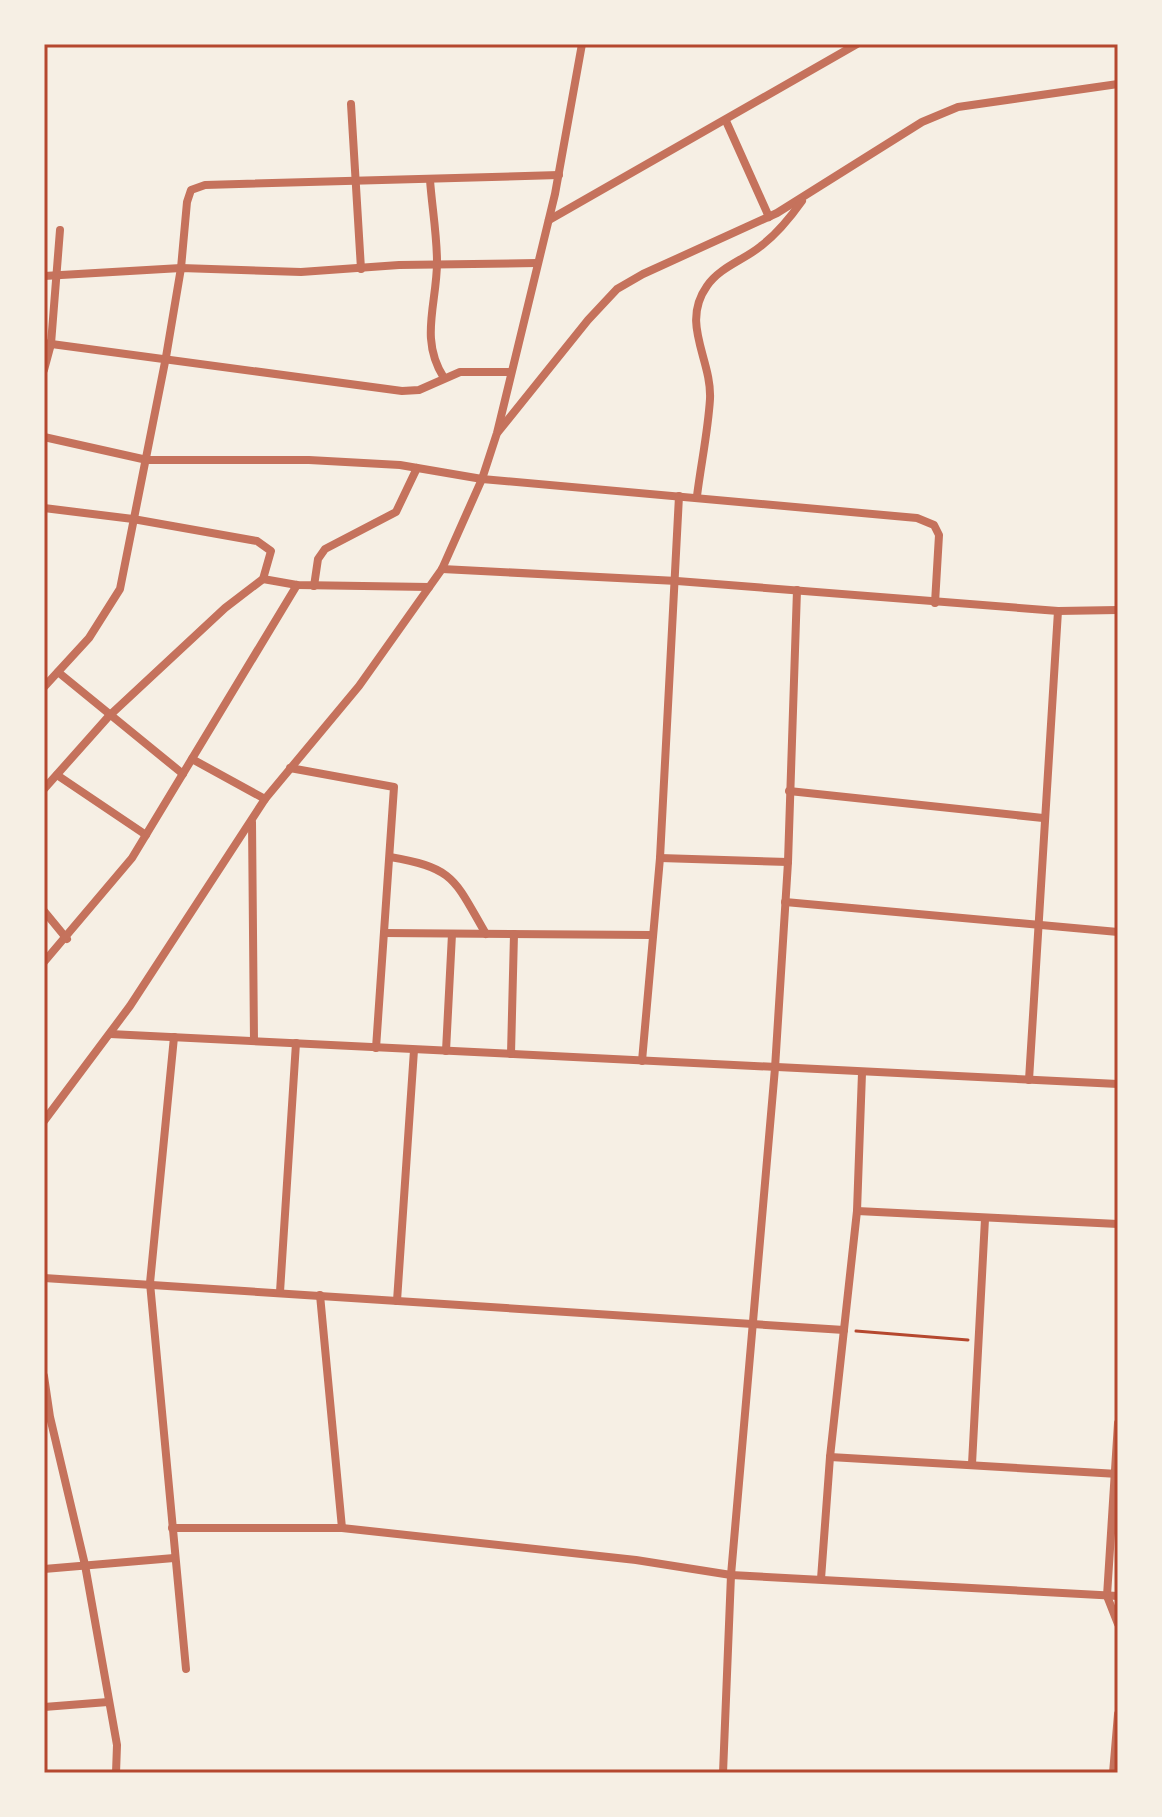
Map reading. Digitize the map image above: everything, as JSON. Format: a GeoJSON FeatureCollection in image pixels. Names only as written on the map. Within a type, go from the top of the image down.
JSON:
{"type":"FeatureCollection","features":[{"type":"Feature","properties":{"kind":"street"},"geometry":{"type":"LineString","coordinates":[[44,1121],[110,1034],[265,799],[359,686],[442,569],[482,479],[497,433],[559,175],[582,44]]}},
{"type":"Feature","properties":{"kind":"street"},"geometry":{"type":"LineString","coordinates":[[549,220],[857,44]]}},
{"type":"Feature","properties":{"kind":"street"},"geometry":{"type":"LineString","coordinates":[[497,433],[617,289],[769,217],[922,122],[958,107],[1118,84]]}},
{"type":"Feature","properties":{"kind":"street"},"geometry":{"type":"LineString","coordinates":[[351,104],[361,269]]}},
{"type":"Feature","properties":{"kind":"street"},"geometry":{"type":"LineString","coordinates":[[726,121],[769,217]]}},
{"type":"Feature","properties":{"kind":"street"},"geometry":{"type":"LineString","coordinates":[[44,687],[89,638],[116,599],[166,357],[191,190],[213,185],[559,175]]}},
{"type":"Feature","properties":{"kind":"street"},"geometry":{"type":"LineString","coordinates":[[430,180],[437,263],[430,341],[433,357],[444,378]]}},
{"type":"Feature","properties":{"kind":"street"},"geometry":{"type":"LineString","coordinates":[[697,496],[710,396],[697,341],[699,300],[719,275],[760,248],[785,224],[804,197]]}},
{"type":"Feature","properties":{"kind":"street"},"geometry":{"type":"LineString","coordinates":[[44,370],[60,230]]}},
{"type":"Feature","properties":{"kind":"street"},"geometry":{"type":"LineString","coordinates":[[44,276],[181,268],[361,269],[437,263],[537,263]]}},
{"type":"Feature","properties":{"kind":"street"},"geometry":{"type":"LineString","coordinates":[[47,344],[90,352],[166,357],[402,391],[419,390],[444,378],[476,370],[510,372]]}},
{"type":"Feature","properties":{"kind":"street"},"geometry":{"type":"LineString","coordinates":[[44,437],[147,460],[309,460],[417,468],[482,479],[697,496],[929,522],[939,535],[935,603]]}},
{"type":"Feature","properties":{"kind":"street"},"geometry":{"type":"LineString","coordinates":[[314,586],[318,559],[325,549],[396,512],[417,468]]}},
{"type":"Feature","properties":{"kind":"street"},"geometry":{"type":"LineString","coordinates":[[642,1061],[660,858],[677,581],[679,496]]}},
{"type":"Feature","properties":{"kind":"street"},"geometry":{"type":"LineString","coordinates":[[44,509],[133,519],[267,545],[271,558],[263,579],[225,608],[109,716],[44,789]]}},
{"type":"Feature","properties":{"kind":"street"},"geometry":{"type":"LineString","coordinates":[[442,569],[677,581],[1058,611],[1118,610]]}},
{"type":"Feature","properties":{"kind":"street"},"geometry":{"type":"LineString","coordinates":[[263,579],[314,586],[429,587]]}},
{"type":"Feature","properties":{"kind":"street"},"geometry":{"type":"LineString","coordinates":[[44,962],[67,939],[132,858],[297,585]]}},
{"type":"Feature","properties":{"kind":"street"},"geometry":{"type":"LineString","coordinates":[[723,1773],[731,1575],[775,1068],[788,862],[797,590]]}},
{"type":"Feature","properties":{"kind":"street"},"geometry":{"type":"LineString","coordinates":[[1029,1080],[1058,611]]}},
{"type":"Feature","properties":{"kind":"street"},"geometry":{"type":"LineString","coordinates":[[58,672],[183,774]]}},
{"type":"Feature","properties":{"kind":"street"},"geometry":{"type":"LineString","coordinates":[[192,759],[265,799]]}},
{"type":"Feature","properties":{"kind":"street"},"geometry":{"type":"LineString","coordinates":[[290,768],[394,787],[376,1048]]}},
{"type":"Feature","properties":{"kind":"street"},"geometry":{"type":"LineString","coordinates":[[57,775],[146,835]]}},
{"type":"Feature","properties":{"kind":"street"},"geometry":{"type":"LineString","coordinates":[[789,791],[1043,818]]}},
{"type":"Feature","properties":{"kind":"street"},"geometry":{"type":"LineString","coordinates":[[252,821],[254,1041]]}},
{"type":"Feature","properties":{"kind":"street"},"geometry":{"type":"LineString","coordinates":[[390,857],[428,863],[446,872],[486,934]]}},
{"type":"Feature","properties":{"kind":"street"},"geometry":{"type":"LineString","coordinates":[[660,858],[788,862]]}},
{"type":"Feature","properties":{"kind":"street"},"geometry":{"type":"LineString","coordinates":[[785,902],[1118,932]]}},
{"type":"Feature","properties":{"kind":"street"},"geometry":{"type":"LineString","coordinates":[[44,911],[67,939]]}},
{"type":"Feature","properties":{"kind":"street"},"geometry":{"type":"LineString","coordinates":[[384,933],[652,935]]}},
{"type":"Feature","properties":{"kind":"street"},"geometry":{"type":"LineString","coordinates":[[446,1051],[452,934]]}},
{"type":"Feature","properties":{"kind":"street"},"geometry":{"type":"LineString","coordinates":[[511,1054],[514,934]]}},
{"type":"Feature","properties":{"kind":"street"},"geometry":{"type":"LineString","coordinates":[[110,1034],[1118,1084]]}},
{"type":"Feature","properties":{"kind":"street"},"geometry":{"type":"LineString","coordinates":[[174,1037],[150,1283],[186,1669]]}},
{"type":"Feature","properties":{"kind":"street"},"geometry":{"type":"LineString","coordinates":[[280,1292],[296,1043]]}},
{"type":"Feature","properties":{"kind":"street"},"geometry":{"type":"LineString","coordinates":[[397,1301],[414,1050]]}},
{"type":"Feature","properties":{"kind":"street"},"geometry":{"type":"LineString","coordinates":[[821,1579],[830,1457],[857,1211],[862,1073]]}},
{"type":"Feature","properties":{"kind":"street"},"geometry":{"type":"LineString","coordinates":[[857,1211],[1118,1224]]}},
{"type":"Feature","properties":{"kind":"street"},"geometry":{"type":"LineString","coordinates":[[972,1464],[981,1342],[985,1219]]}},
{"type":"Feature","properties":{"kind":"street"},"geometry":{"type":"LineString","coordinates":[[44,1278],[844,1330]]}},
{"type":"Feature","properties":{"kind":"street"},"geometry":{"type":"LineString","coordinates":[[320,1295],[342,1528]]}},
{"type":"Feature","properties":{"kind":"street"},"geometry":{"type":"LineString","coordinates":[[44,1376],[47,1418],[85,1565],[117,1745],[116,1773]]}},
{"type":"Feature","properties":{"kind":"street"},"geometry":{"type":"LineString","coordinates":[[1118,1423],[1107,1596],[1118,1624]]}},
{"type":"Feature","properties":{"kind":"street"},"geometry":{"type":"LineString","coordinates":[[830,1457],[1116,1474]]}},
{"type":"Feature","properties":{"kind":"street"},"geometry":{"type":"LineString","coordinates":[[172,1528],[342,1528],[620,1558],[731,1575],[1118,1596]]}},
{"type":"Feature","properties":{"kind":"street"},"geometry":{"type":"LineString","coordinates":[[44,1569],[174,1558]]}},
{"type":"Feature","properties":{"kind":"street"},"geometry":{"type":"LineString","coordinates":[[44,1707],[108,1702]]}},
{"type":"Feature","properties":{"kind":"street"},"geometry":{"type":"LineString","coordinates":[[1113,1773],[1118,1714]]}},
{"type":"Feature","properties":{"kind":"path"},"geometry":{"type":"LineString","coordinates":[[844,1330],[981,1342]]}}]}
